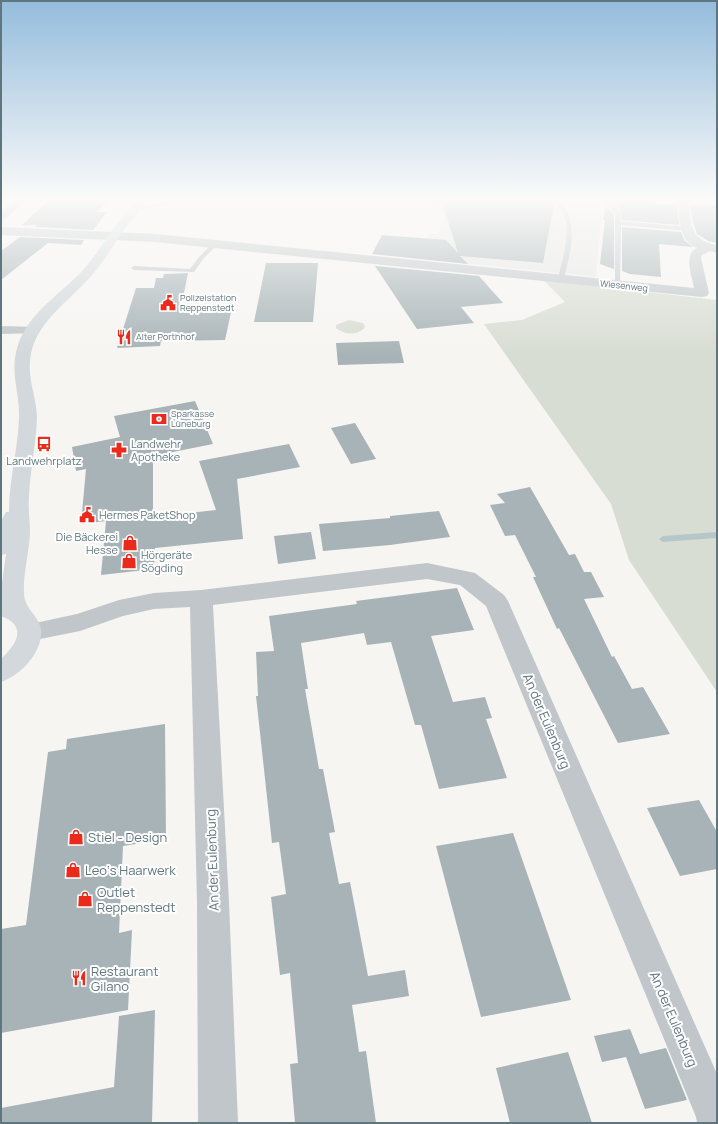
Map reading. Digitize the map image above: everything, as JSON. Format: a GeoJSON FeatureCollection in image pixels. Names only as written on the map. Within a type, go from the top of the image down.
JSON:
{"type":"FeatureCollection","features":[{"type":"Feature","properties":{"kind":"main road"},"geometry":{"type":"LineString","coordinates":[[1,672],[10,667],[21,656],[28,644],[16,617],[12,594],[19,533],[19,497],[28,417],[22,377],[22,361],[26,344],[32,330],[41,318],[86,273],[104,250]]}},
{"type":"Feature","properties":{"kind":"main road"},"geometry":{"type":"LineString","coordinates":[[1,548],[19,497]]}},
{"type":"Feature","properties":{"kind":"street","name":"Wiesenweg"},"geometry":{"type":"LineString","coordinates":[[277,250],[702,293],[694,258],[697,253],[705,250]]}},
{"type":"Feature","properties":{"kind":"street"},"geometry":{"type":"LineString","coordinates":[[1,330],[32,330]]}},
{"type":"Feature","properties":{"kind":"street","name":"An der Eulenburg"},"geometry":{"type":"LineString","coordinates":[[16,617],[80,622],[119,608],[154,600],[201,598],[427,571],[467,578],[496,601],[710,1102],[717,1123]]}},
{"type":"Feature","properties":{"kind":"street","name":"An der Eulenburg"},"geometry":{"type":"LineString","coordinates":[[201,598],[213,902],[218,1123]]}},
{"type":"Feature","properties":{"kind":"lane"},"geometry":{"type":"LineString","coordinates":[[134,268],[192,271],[210,250]]}},
{"type":"Feature","properties":{"kind":"lane"},"geometry":{"type":"LineString","coordinates":[[561,280],[566,250]]}},
{"type":"Feature","properties":{"kind":"lane"},"geometry":{"type":"LineString","coordinates":[[617,285],[618,250]]}},
{"type":"Feature","properties":{"kind":"shaded area"},"geometry":{"type":"Polygon","coordinates":[[[419,250],[598,250],[596,277],[414,258],[419,250]]]}},
{"type":"Feature","properties":{"kind":"shaded area"},"geometry":{"type":"Polygon","coordinates":[[[543,280],[717,300],[717,692],[629,560],[611,504],[484,324],[522,320],[565,302],[543,280]]]}},
{"type":"Feature","properties":{"kind":"shaded area"},"geometry":{"type":"Polygon","coordinates":[[[349,320],[363,323],[365,327],[359,332],[351,334],[336,328],[336,325],[349,320]]]}},
{"type":"Feature","properties":{"kind":"building"},"geometry":{"type":"Polygon","coordinates":[[[2,250],[39,250],[1,280],[2,250]]]}},
{"type":"Feature","properties":{"kind":"building"},"geometry":{"type":"Polygon","coordinates":[[[374,250],[456,250],[458,253],[457,250],[545,250],[543,263],[460,256],[468,264],[372,254],[374,250]]]}},
{"type":"Feature","properties":{"kind":"building"},"geometry":{"type":"Polygon","coordinates":[[[602,250],[614,250],[614,269],[600,264],[602,250]]]}},
{"type":"Feature","properties":{"kind":"building"},"geometry":{"type":"Polygon","coordinates":[[[622,250],[659,250],[661,277],[630,274],[622,271],[622,250]]]}},
{"type":"Feature","properties":{"kind":"building"},"geometry":{"type":"Polygon","coordinates":[[[266,263],[318,263],[313,322],[254,322],[266,263]]]}},
{"type":"Feature","properties":{"kind":"building"},"geometry":{"type":"Polygon","coordinates":[[[375,266],[479,276],[503,303],[461,307],[474,323],[417,329],[375,266]]]}},
{"type":"Feature","properties":{"kind":"building"},"geometry":{"type":"Polygon","coordinates":[[[188,273],[181,308],[232,308],[225,340],[161,341],[160,346],[117,348],[136,288],[154,288],[156,278],[163,278],[164,274],[188,273]]]}},
{"type":"Feature","properties":{"kind":"building"},"geometry":{"type":"Polygon","coordinates":[[[399,341],[404,363],[338,365],[336,343],[399,341]]]}},
{"type":"Feature","properties":{"kind":"building"},"geometry":{"type":"Polygon","coordinates":[[[195,401],[213,444],[153,456],[153,517],[216,510],[199,461],[289,444],[300,467],[237,479],[243,539],[155,548],[154,569],[101,575],[106,521],[81,524],[86,469],[76,471],[72,447],[120,437],[114,416],[195,401]]]}},
{"type":"Feature","properties":{"kind":"building"},"geometry":{"type":"Polygon","coordinates":[[[355,423],[376,459],[351,464],[331,428],[355,423]]]}},
{"type":"Feature","properties":{"kind":"building"},"geometry":{"type":"Polygon","coordinates":[[[530,487],[569,555],[575,554],[584,572],[591,572],[604,597],[584,599],[612,657],[614,656],[632,689],[643,687],[670,734],[618,743],[559,628],[557,629],[533,577],[536,577],[515,535],[505,536],[490,505],[505,503],[497,494],[530,487]]]}},
{"type":"Feature","properties":{"kind":"building"},"geometry":{"type":"Polygon","coordinates":[[[439,511],[450,537],[390,545],[323,551],[319,524],[390,518],[390,516],[439,511]]]}},
{"type":"Feature","properties":{"kind":"building"},"geometry":{"type":"Polygon","coordinates":[[[311,532],[316,559],[278,564],[274,536],[311,532]]]}},
{"type":"Feature","properties":{"kind":"building"},"geometry":{"type":"Polygon","coordinates":[[[457,588],[474,630],[431,636],[453,702],[485,697],[492,718],[486,719],[507,778],[439,789],[421,725],[415,725],[391,642],[367,645],[364,633],[301,643],[308,689],[305,689],[319,769],[323,769],[335,832],[329,833],[339,884],[350,882],[368,976],[405,970],[409,996],[352,1005],[359,1052],[366,1051],[376,1123],[295,1123],[290,1064],[298,1063],[290,973],[280,975],[271,897],[286,894],[279,842],[272,843],[256,696],[258,696],[256,652],[274,651],[269,616],[357,604],[356,601],[457,588]]]}},
{"type":"Feature","properties":{"kind":"building"},"geometry":{"type":"Polygon","coordinates":[[[165,724],[166,839],[123,846],[119,933],[132,930],[128,1010],[1,1033],[1,929],[26,925],[48,752],[66,749],[67,739],[165,724]]]}},
{"type":"Feature","properties":{"kind":"building"},"geometry":{"type":"Polygon","coordinates":[[[699,800],[717,832],[717,869],[680,876],[647,808],[699,800]]]}},
{"type":"Feature","properties":{"kind":"building"},"geometry":{"type":"Polygon","coordinates":[[[513,833],[571,1000],[481,1017],[436,846],[513,833]]]}},
{"type":"Feature","properties":{"kind":"building"},"geometry":{"type":"Polygon","coordinates":[[[155,1010],[152,1123],[1,1123],[1,1108],[114,1087],[119,1016],[155,1010]]]}},
{"type":"Feature","properties":{"kind":"building"},"geometry":{"type":"Polygon","coordinates":[[[630,1029],[640,1054],[666,1048],[687,1100],[645,1109],[626,1057],[602,1062],[594,1036],[630,1029]]]}},
{"type":"Feature","properties":{"kind":"building"},"geometry":{"type":"Polygon","coordinates":[[[568,1052],[592,1123],[510,1123],[496,1068],[568,1052]]]}},
{"type":"Feature","properties":{"kind":"waterway"},"geometry":{"type":"LineString","coordinates":[[663,539],[717,535]]}},
{"type":"Feature","properties":{"kind":"place","name":"Polizeistation Reppenstedt"},"geometry":{"type":"Point","coordinates":[168,303]}},
{"type":"Feature","properties":{"kind":"place","name":"Alter Porthhof"},"geometry":{"type":"Point","coordinates":[124,337]}},
{"type":"Feature","properties":{"kind":"place","name":"Sparkasse Lüneburg"},"geometry":{"type":"Point","coordinates":[159,419]}},
{"type":"Feature","properties":{"kind":"place","name":"Landwehrplatz"},"geometry":{"type":"Point","coordinates":[44,444]}},
{"type":"Feature","properties":{"kind":"place","name":"Landwehr Apotheke"},"geometry":{"type":"Point","coordinates":[119,450]}},
{"type":"Feature","properties":{"kind":"place","name":"Hermes PaketShop"},"geometry":{"type":"Point","coordinates":[87,515]}},
{"type":"Feature","properties":{"kind":"place","name":"Die Bäckerei Hesse"},"geometry":{"type":"Point","coordinates":[130,543]}},
{"type":"Feature","properties":{"kind":"place","name":"Hörgeräte Sögding"},"geometry":{"type":"Point","coordinates":[129,561]}},
{"type":"Feature","properties":{"kind":"place","name":"Stiel - Design"},"geometry":{"type":"Point","coordinates":[76,837]}},
{"type":"Feature","properties":{"kind":"place","name":"Leo‘s Haarwerk"},"geometry":{"type":"Point","coordinates":[73,870]}},
{"type":"Feature","properties":{"kind":"place","name":"Outlet Reppenstedt"},"geometry":{"type":"Point","coordinates":[85,899]}},
{"type":"Feature","properties":{"kind":"place","name":"Restaurant Gilano"},"geometry":{"type":"Point","coordinates":[79,978]}}]}
